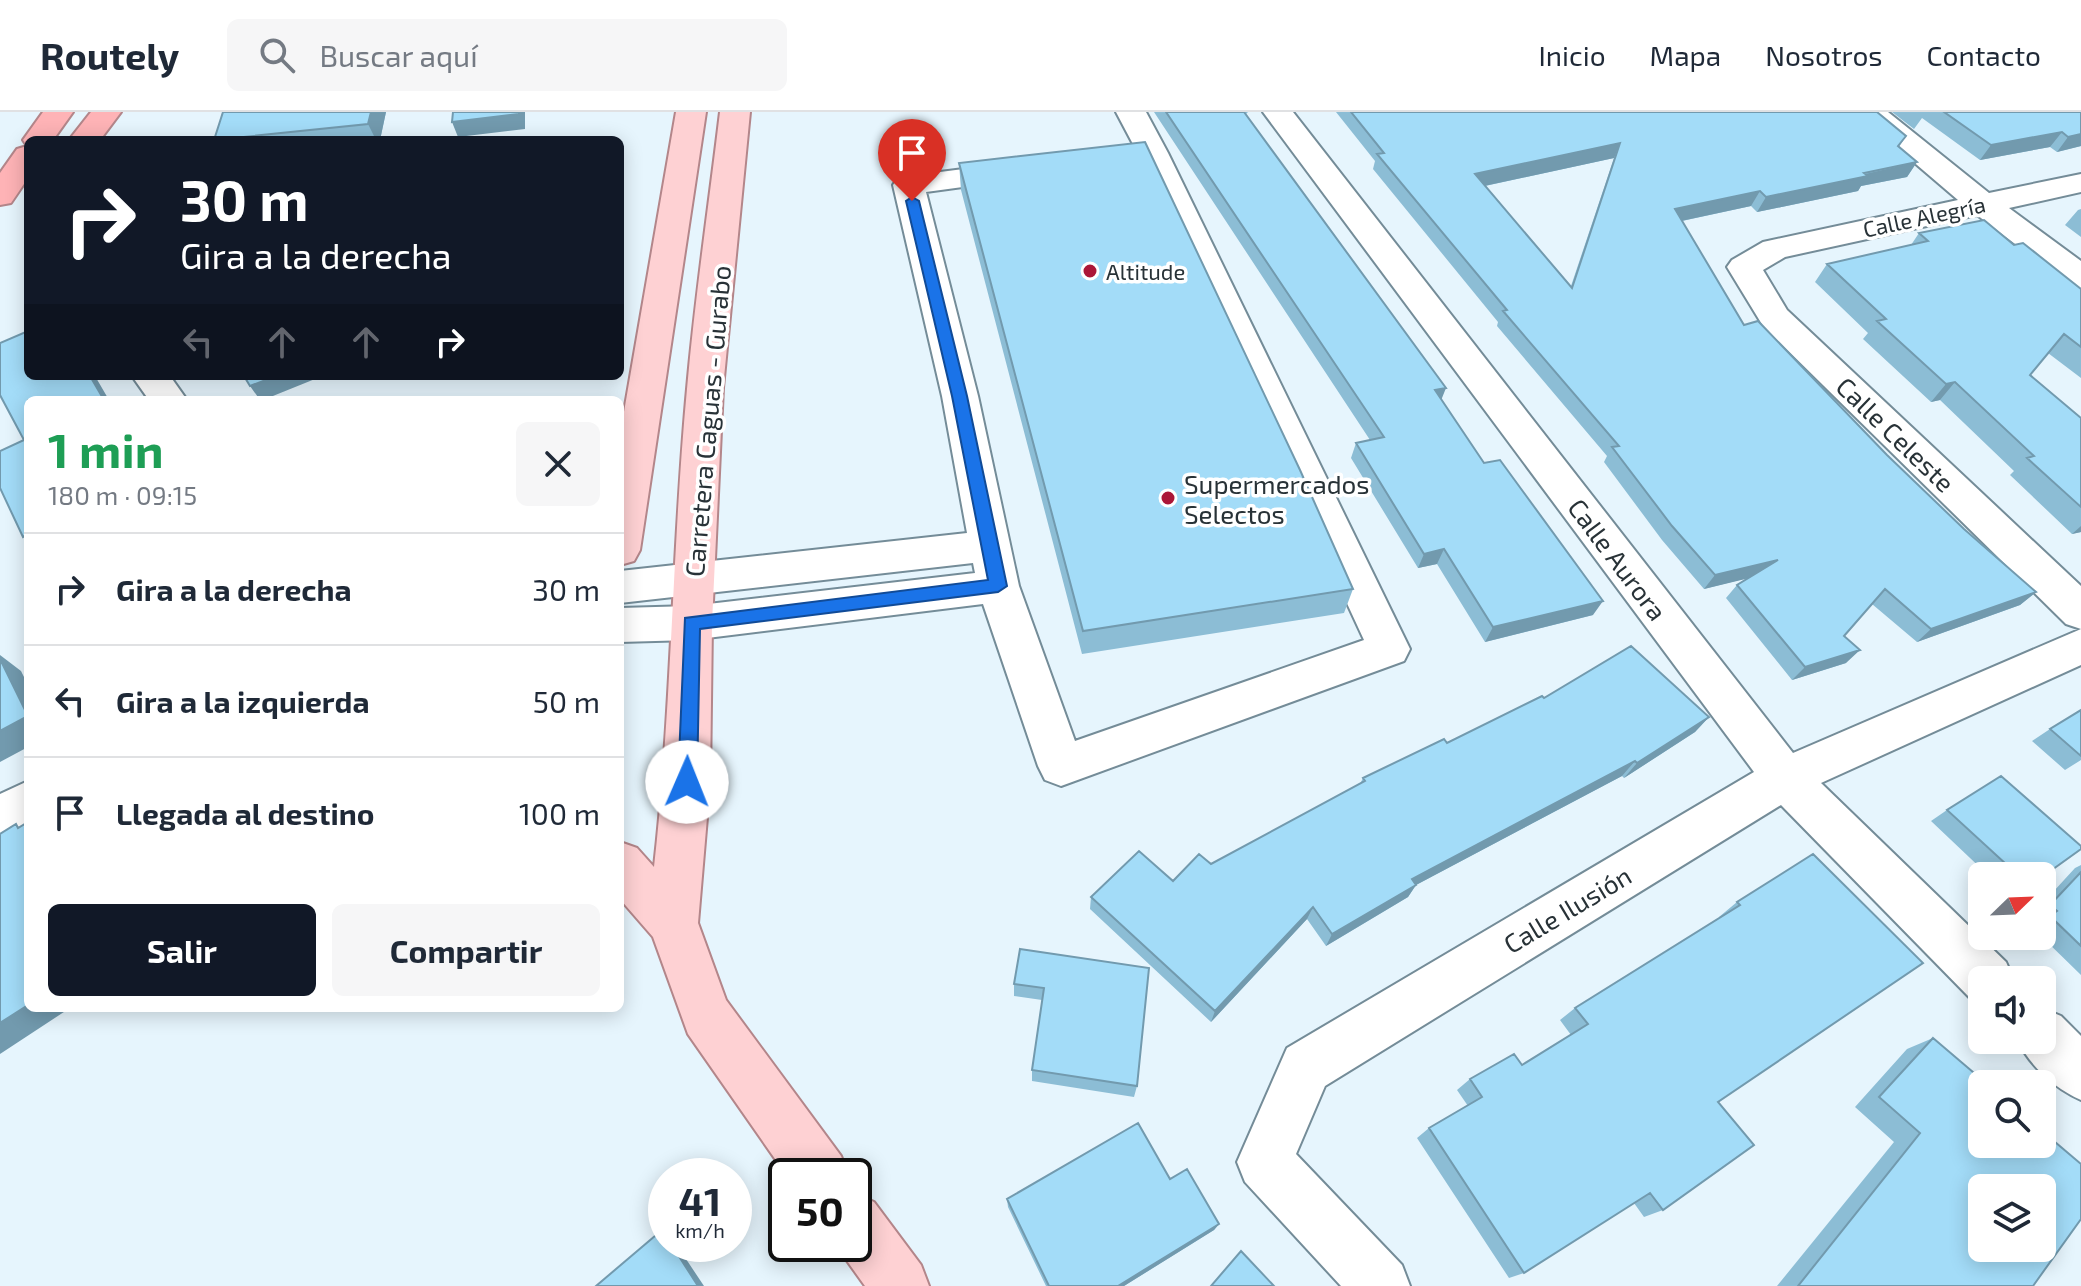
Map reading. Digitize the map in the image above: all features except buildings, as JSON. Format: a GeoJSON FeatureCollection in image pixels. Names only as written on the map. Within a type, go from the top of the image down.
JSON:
{"type":"FeatureCollection","features":[{"type":"Feature","properties":{"kind":"highway"},"geometry":{"type":"LineString","coordinates":[[41,136],[58,112]]}},
{"type":"Feature","properties":{"kind":"highway"},"geometry":{"type":"LineString","coordinates":[[87,136],[106,112]]}},
{"type":"Feature","properties":{"kind":"highway"},"geometry":{"type":"LineString","coordinates":[[0,196],[24,161]]}},
{"type":"Feature","properties":{"kind":"highway"},"geometry":{"type":"LineString","coordinates":[[0,229],[24,209]]}},
{"type":"Feature","properties":{"kind":"main road","name":"Carretera Caguas - Gurabo"},"geometry":{"type":"LineString","coordinates":[[624,525],[691,112]]}},
{"type":"Feature","properties":{"kind":"main road","name":"Carretera Caguas - Gurabo"},"geometry":{"type":"LineString","coordinates":[[673,923],[687,782],[705,388],[735,112]]}},
{"type":"Feature","properties":{"kind":"main road","name":"Carretera Caguas - Gurabo"},"geometry":{"type":"LineString","coordinates":[[624,868],[673,923],[706,1016],[808,1158]]}},
{"type":"Feature","properties":{"kind":"main road"},"geometry":{"type":"LineString","coordinates":[[872,1247],[900,1286]]}},
{"type":"Feature","properties":{"kind":"street"},"geometry":{"type":"LineString","coordinates":[[1131,112],[1153,153],[1389,649],[1061,766],[998,586],[975,466],[909,185],[1153,153]]}},
{"type":"Feature","properties":{"kind":"street","name":"Calle Aurora"},"geometry":{"type":"LineString","coordinates":[[1278,112],[1785,778],[1974,966]]}},
{"type":"Feature","properties":{"kind":"street"},"geometry":{"type":"LineString","coordinates":[[1870,112],[1983,204],[2081,277]]}},
{"type":"Feature","properties":{"kind":"street","name":"Calle Alegría"},"geometry":{"type":"LineString","coordinates":[[1768,252],[2081,183]]}},
{"type":"Feature","properties":{"kind":"street","name":"Calle Celeste"},"geometry":{"type":"LineString","coordinates":[[1768,252],[1744,267],[1775,318],[2081,612]]}},
{"type":"Feature","properties":{"kind":"street"},"geometry":{"type":"LineString","coordinates":[[153,380],[166,396]]}},
{"type":"Feature","properties":{"kind":"street"},"geometry":{"type":"LineString","coordinates":[[624,624],[693,601],[988,546]]}},
{"type":"Feature","properties":{"kind":"street"},"geometry":{"type":"LineString","coordinates":[[624,588],[693,601],[998,586]]}},
{"type":"Feature","properties":{"kind":"street","name":"Calle Ilusión"},"geometry":{"type":"LineString","coordinates":[[1381,1286],[1265,1162],[1306,1067],[1785,778],[2081,646]]}},
{"type":"Feature","properties":{"kind":"street"},"geometry":{"type":"LineString","coordinates":[[0,818],[24,804]]}},
{"type":"Feature","properties":{"kind":"street"},"geometry":{"type":"LineString","coordinates":[[2056,1048],[2081,1073]]}},
{"type":"Feature","properties":{"kind":"place","name":"Altitude"},"geometry":{"type":"Point","coordinates":[1090,271]}},
{"type":"Feature","properties":{"kind":"place","name":"Supermercados Selectos"},"geometry":{"type":"Point","coordinates":[1168,498]}},
{"type":"Feature","properties":{"kind":"route"},"geometry":{"type":"LineString","coordinates":[[687,782],[691,623],[998,586],[960,396],[912,201]]}}]}
